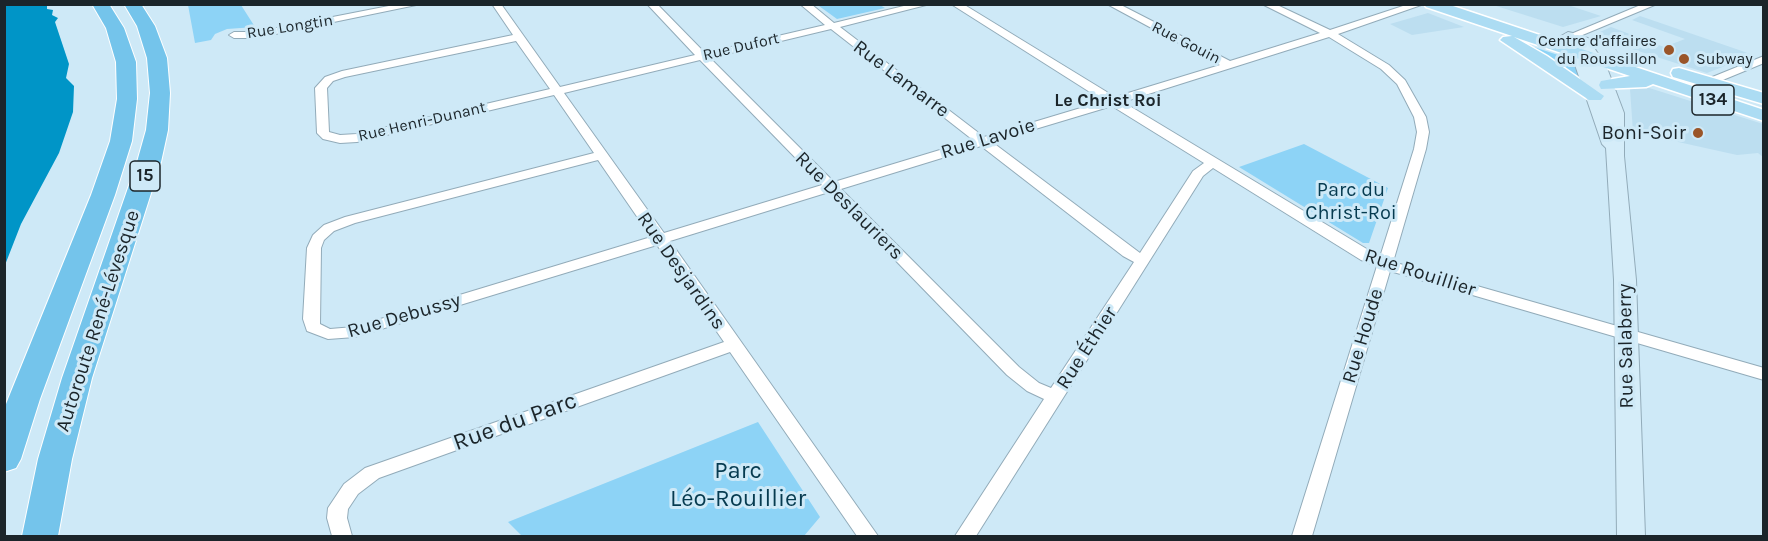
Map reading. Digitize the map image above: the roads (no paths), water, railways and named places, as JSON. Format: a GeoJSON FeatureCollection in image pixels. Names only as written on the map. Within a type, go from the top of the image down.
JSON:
{"type":"FeatureCollection","features":[{"type":"Feature","properties":{"kind":"highway","name":"Autoroute René-Lévesque"},"geometry":{"type":"LineString","coordinates":[[5,456],[121,141],[128,99],[126,62],[115,28],[100,4]]}},
{"type":"Feature","properties":{"kind":"highway","name":"Autoroute René-Lévesque"},"geometry":{"type":"LineString","coordinates":[[41,533],[55,459],[72,395],[149,162],[157,130],[160,93],[157,58],[146,26],[132,4]]}},
{"type":"Feature","properties":{"kind":"main road","name":"134"},"geometry":{"type":"LineString","coordinates":[[1430,4],[1552,44],[1576,41]]}},
{"type":"Feature","properties":{"kind":"main road"},"geometry":{"type":"LineString","coordinates":[[1430,4],[1524,48],[1601,91],[1633,81],[1662,84]]}},
{"type":"Feature","properties":{"kind":"main road","name":"134"},"geometry":{"type":"LineString","coordinates":[[1472,4],[1576,41],[1764,99]]}},
{"type":"Feature","properties":{"kind":"main road","name":"134"},"geometry":{"type":"LineString","coordinates":[[1576,41],[1594,59],[1662,84],[1764,116]]}},
{"type":"Feature","properties":{"kind":"street","name":"Rue Longtin"},"geometry":{"type":"LineString","coordinates":[[234,35],[256,34],[417,4]]}},
{"type":"Feature","properties":{"kind":"street","name":"Rue Desjardins"},"geometry":{"type":"LineString","coordinates":[[496,4],[868,537]]}},
{"type":"Feature","properties":{"kind":"street","name":"Rue Deslauriers"},"geometry":{"type":"LineString","coordinates":[[651,4],[1013,371],[1033,387],[1055,397]]}},
{"type":"Feature","properties":{"kind":"street","name":"Rue Lamarre"},"geometry":{"type":"LineString","coordinates":[[804,4],[1128,253],[1144,261]]}},
{"type":"Feature","properties":{"kind":"street","name":"Rue Dufort"},"geometry":{"type":"LineString","coordinates":[[556,91],[926,4]]}},
{"type":"Feature","properties":{"kind":"street","name":"Rue Rouillier"},"geometry":{"type":"LineString","coordinates":[[955,4],[1354,251],[1385,265],[1764,374]]}},
{"type":"Feature","properties":{"kind":"street","name":"Rue Gouin"},"geometry":{"type":"LineString","coordinates":[[1111,4],[1229,65]]}},
{"type":"Feature","properties":{"kind":"street","name":"Rue Houde"},"geometry":{"type":"LineString","coordinates":[[1266,4],[1362,50],[1394,75],[1412,99],[1422,125],[1420,149],[1302,537]]}},
{"type":"Feature","properties":{"kind":"street","name":"Rue Lavoie"},"geometry":{"type":"LineString","coordinates":[[659,240],[1331,34],[1420,4]]}},
{"type":"Feature","properties":{"kind":"street"},"geometry":{"type":"LineString","coordinates":[[1576,41],[1653,4]]}},
{"type":"Feature","properties":{"kind":"street","name":"Rue Henri-Dunant"},"geometry":{"type":"LineString","coordinates":[[519,38],[342,74],[329,79],[321,88],[323,133],[340,140],[357,138],[556,91]]}},
{"type":"Feature","properties":{"kind":"street","name":"Rue Salaberry"},"geometry":{"type":"LineString","coordinates":[[1576,41],[1601,91]]}},
{"type":"Feature","properties":{"kind":"street","name":"Rue Salaberry"},"geometry":{"type":"LineString","coordinates":[[1594,59],[1615,156],[1623,247],[1631,537]]}},
{"type":"Feature","properties":{"kind":"street"},"geometry":{"type":"LineString","coordinates":[[1693,93],[1709,82],[1764,59]]}},
{"type":"Feature","properties":{"kind":"street","name":"Rue Debussy"},"geometry":{"type":"LineString","coordinates":[[601,155],[362,217],[329,228],[318,238],[314,248],[311,319],[313,327],[328,334],[355,332],[659,240]]}},
{"type":"Feature","properties":{"kind":"street","name":"Rue Éthier"},"geometry":{"type":"LineString","coordinates":[[965,537],[1201,170],[1212,162]]}},
{"type":"Feature","properties":{"kind":"street","name":"Rue du Parc"},"geometry":{"type":"LineString","coordinates":[[342,537],[337,518],[338,508],[351,489],[372,473],[733,345]]}},
{"type":"Feature","properties":{"kind":"place","name":"Centre d'affaires du Roussillon"},"geometry":{"type":"Point","coordinates":[1669,50]}},
{"type":"Feature","properties":{"kind":"place","name":"Subway"},"geometry":{"type":"Point","coordinates":[1684,59]}},
{"type":"Feature","properties":{"kind":"place","name":"Boni-Soir"},"geometry":{"type":"Point","coordinates":[1698,133]}},
{"type":"Feature","properties":{"kind":"district","name":"Le Christ Roi"},"geometry":{"type":"Point","coordinates":[1108,101]}},
{"type":"Feature","properties":{"kind":"park label","name":"Parc du Christ-Roi"},"geometry":{"type":"Point","coordinates":[1351,202]}},
{"type":"Feature","properties":{"kind":"park label","name":"Parc Léo-Rouillier"},"geometry":{"type":"Point","coordinates":[738,485]}}]}
